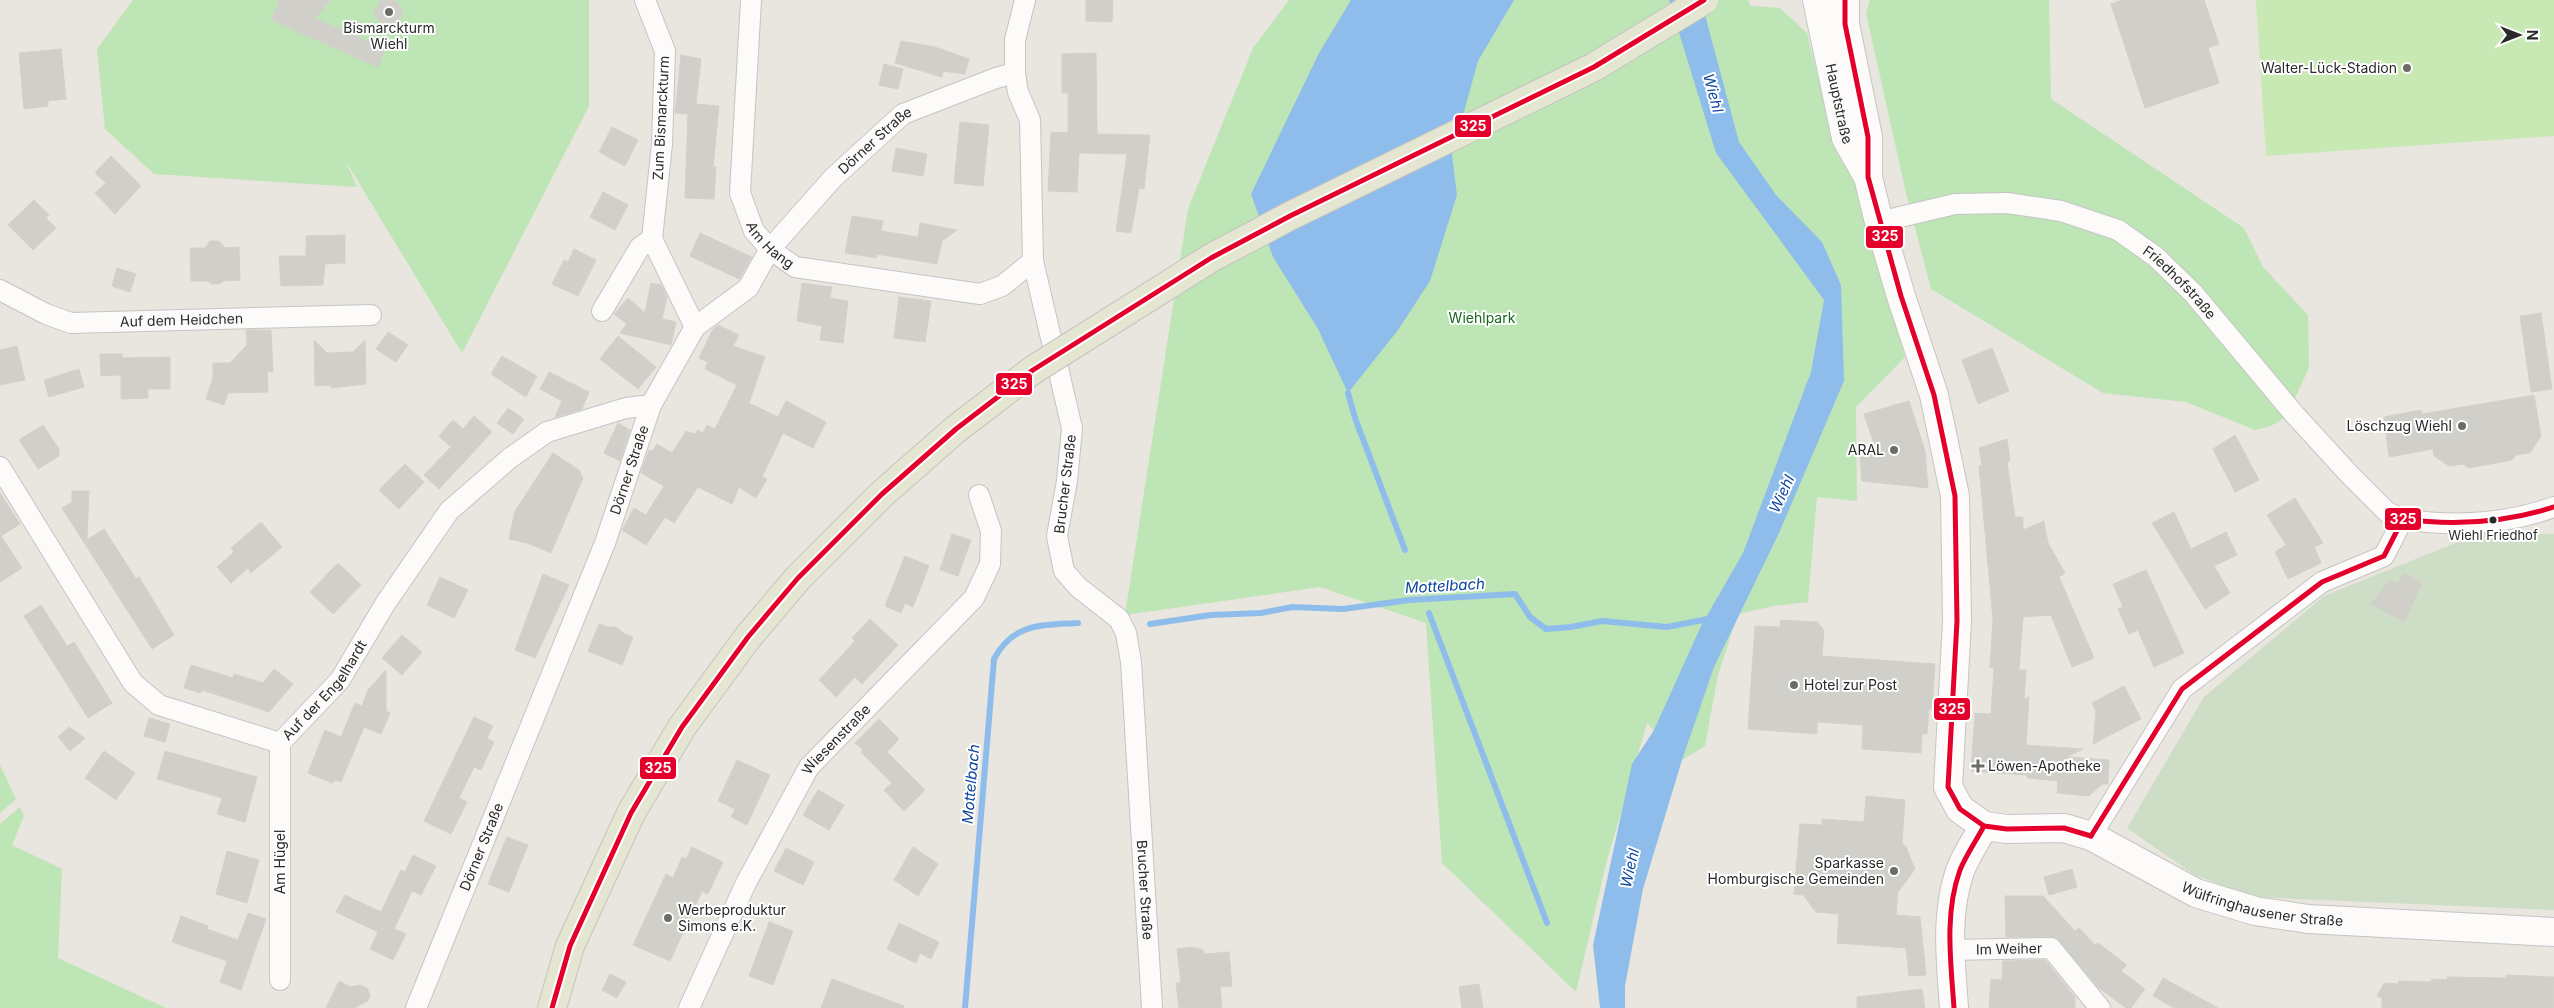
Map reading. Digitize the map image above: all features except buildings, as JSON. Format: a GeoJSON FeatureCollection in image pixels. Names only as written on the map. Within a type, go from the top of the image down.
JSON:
{"type":"FeatureCollection","features":[{"type":"Feature","properties":{"kind":"main road"},"geometry":{"type":"LineString","coordinates":[[552,1008],[570,946],[631,813],[682,727],[748,637],[798,578],[882,494],[956,429],[1033,370],[1211,258],[1290,216],[1594,67],[1704,0]]}},
{"type":"Feature","properties":{"kind":"street","name":"Zum Bismarckturm"},"geometry":{"type":"LineString","coordinates":[[645,0],[665,51],[662,144],[652,239]]}},
{"type":"Feature","properties":{"kind":"street","name":"Am Hang"},"geometry":{"type":"LineString","coordinates":[[751,0],[740,193],[754,231],[770,249],[794,267],[980,294],[1002,286],[1033,261]]}},
{"type":"Feature","properties":{"kind":"street","name":"Brucher Straße"},"geometry":{"type":"LineString","coordinates":[[1025,0],[1015,40],[1015,73],[1018,92],[1030,120],[1033,261],[1072,428],[1067,481],[1057,536],[1064,571],[1078,587],[1119,619],[1126,633],[1132,662],[1152,1008]]}},
{"type":"Feature","properties":{"kind":"street","name":"Hauptstraße"},"geometry":{"type":"LineString","coordinates":[[1816,0],[1846,138],[1868,177],[1879,222],[1934,395],[1955,496],[1957,621],[1948,787],[1960,809],[1984,826]]}},
{"type":"Feature","properties":{"kind":"street"},"geometry":{"type":"LineString","coordinates":[[1845,0],[1845,24],[1868,137],[1868,177]]}},
{"type":"Feature","properties":{"kind":"street","name":"Dörner Straße"},"geometry":{"type":"LineString","coordinates":[[416,1008],[605,544],[651,405],[695,327],[748,288],[770,249],[833,178],[903,114],[996,78],[1015,73]]}},
{"type":"Feature","properties":{"kind":"street","name":"Friedhofstraße"},"geometry":{"type":"LineString","coordinates":[[1879,222],[1955,204],[2006,203],[2061,212],[2118,230],[2156,257],[2193,293],[2295,415],[2387,512],[2403,519],[2437,524],[2470,524],[2554,507]]}},
{"type":"Feature","properties":{"kind":"street"},"geometry":{"type":"LineString","coordinates":[[602,311],[640,247],[652,239],[695,327]]}},
{"type":"Feature","properties":{"kind":"street","name":"Auf dem Heidchen"},"geometry":{"type":"LineString","coordinates":[[0,290],[46,314],[71,323],[371,315]]}},
{"type":"Feature","properties":{"kind":"street","name":"Auf der Engelhardt"},"geometry":{"type":"LineString","coordinates":[[0,467],[132,683],[159,705],[280,743],[340,680],[385,604],[449,511],[510,458],[548,432],[626,408],[651,405]]}},
{"type":"Feature","properties":{"kind":"street","name":"Wiesenstraße"},"geometry":{"type":"LineString","coordinates":[[689,1008],[746,883],[809,767],[974,598],[990,564],[991,531],[979,495]]}},
{"type":"Feature","properties":{"kind":"street"},"geometry":{"type":"LineString","coordinates":[[2091,836],[2182,689],[2322,582],[2384,556],[2403,519]]}},
{"type":"Feature","properties":{"kind":"street","name":"Am Hügel"},"geometry":{"type":"LineString","coordinates":[[280,743],[280,980]]}},
{"type":"Feature","properties":{"kind":"street"},"geometry":{"type":"LineString","coordinates":[[1954,1008],[1950,950],[1951,910],[1959,873],[1984,826]]}},
{"type":"Feature","properties":{"kind":"street","name":"Wülfringhausener Straße"},"geometry":{"type":"LineString","coordinates":[[1984,826],[2007,829],[2064,828],[2091,836],[2196,892],[2255,911],[2308,919],[2554,932]]}},
{"type":"Feature","properties":{"kind":"street","name":"Im Weiher"},"geometry":{"type":"LineString","coordinates":[[1950,950],[2051,948],[2100,1008]]}},
{"type":"Feature","properties":{"kind":"green space"},"geometry":{"type":"Polygon","coordinates":[[[133,0],[589,0],[589,106],[462,353],[345,160],[357,187],[154,174],[105,129],[97,49],[133,0]]]}},
{"type":"Feature","properties":{"kind":"green space","name":"Wiehlpark"},"geometry":{"type":"Polygon","coordinates":[[[1289,0],[1748,0],[1751,6],[1780,8],[1807,33],[1831,129],[1855,185],[1905,357],[1856,407],[1857,501],[1817,497],[1808,602],[1774,606],[1738,614],[1718,675],[1705,746],[1682,760],[1647,723],[1606,864],[1576,992],[1442,863],[1426,623],[1320,587],[1125,615],[1188,209],[1253,48],[1289,0]]]}},
{"type":"Feature","properties":{"kind":"green space"},"geometry":{"type":"Polygon","coordinates":[[[1870,0],[2049,0],[2051,99],[2244,228],[2263,267],[2308,315],[2309,368],[2286,417],[2271,426],[2255,430],[2186,402],[2103,393],[1931,289],[1906,193],[1866,13],[1870,0]]]}},
{"type":"Feature","properties":{"kind":"green space","name":"Walter-Lück-Stadion"},"geometry":{"type":"Polygon","coordinates":[[[2256,0],[2554,0],[2554,136],[2266,156],[2256,0]]]}},
{"type":"Feature","properties":{"kind":"green space"},"geometry":{"type":"Polygon","coordinates":[[[2480,533],[2554,534],[2554,910],[2251,897],[2193,874],[2127,828],[2204,697],[2324,596],[2480,533]]]}},
{"type":"Feature","properties":{"kind":"green space"},"geometry":{"type":"Polygon","coordinates":[[[0,765],[16,799],[0,813],[0,765]]]}},
{"type":"Feature","properties":{"kind":"green space"},"geometry":{"type":"Polygon","coordinates":[[[20,807],[24,816],[12,845],[62,869],[58,958],[166,1008],[0,1008],[0,824],[20,807]]]}},
{"type":"Feature","properties":{"kind":"water"},"geometry":{"type":"Polygon","coordinates":[[[1351,0],[1514,0],[1478,61],[1452,155],[1457,195],[1430,281],[1398,330],[1348,393],[1318,329],[1273,257],[1251,194],[1319,53],[1351,0]]]}},
{"type":"Feature","properties":{"kind":"water","name":"Wiehl"},"geometry":{"type":"Polygon","coordinates":[[[1669,0],[1701,0],[1739,142],[1776,195],[1822,242],[1841,285],[1844,381],[1779,533],[1714,667],[1682,760],[1643,889],[1625,986],[1625,1008],[1600,1008],[1593,945],[1632,764],[1654,730],[1701,626],[1743,553],[1811,372],[1824,300],[1716,153],[1669,0]]]}},
{"type":"Feature","properties":{"kind":"waterway"},"geometry":{"type":"LineString","coordinates":[[1348,393],[1355,418],[1405,550]]}},
{"type":"Feature","properties":{"kind":"waterway","name":"Mottelbach"},"geometry":{"type":"LineString","coordinates":[[1150,624],[1211,615],[1261,613],[1292,607],[1343,609],[1409,600],[1515,594],[1530,617],[1546,629],[1571,627],[1602,621],[1667,627],[1713,618]]}},
{"type":"Feature","properties":{"kind":"waterway"},"geometry":{"type":"LineString","coordinates":[[1429,613],[1547,923]]}},
{"type":"Feature","properties":{"kind":"waterway","name":"Mottelbach"},"geometry":{"type":"LineString","coordinates":[[965,1008],[994,659],[1010,638],[1019,632],[1052,624],[1078,623]]}},
{"type":"Feature","properties":{"kind":"transit line","name":"325"},"geometry":{"type":"LineString","coordinates":[[552,1008],[570,946],[631,813],[682,727],[748,637],[798,578],[882,494],[956,429],[1033,370],[1211,258],[1290,216],[1594,67],[1704,0]]}},
{"type":"Feature","properties":{"kind":"transit line","name":"325"},"geometry":{"type":"LineString","coordinates":[[1845,0],[1845,24],[1868,137],[1868,177],[1901,296],[1934,395],[1955,496],[1957,621],[1948,787],[1960,809],[1984,826],[2007,829],[2064,828],[2091,836]]}},
{"type":"Feature","properties":{"kind":"transit line","name":"325"},"geometry":{"type":"LineString","coordinates":[[2091,836],[2182,689],[2322,582],[2384,556],[2403,519],[2479,522],[2517,517],[2554,507]]}},
{"type":"Feature","properties":{"kind":"transit line","name":"325"},"geometry":{"type":"LineString","coordinates":[[1954,1008],[1950,956],[1952,904],[1960,870],[1984,826]]}},
{"type":"Feature","properties":{"kind":"place","name":"Bismarckturm Wiehl"},"geometry":{"type":"Point","coordinates":[389,12]}},
{"type":"Feature","properties":{"kind":"place","name":"Walter-Lück-Stadion"},"geometry":{"type":"Point","coordinates":[2407,68]}},
{"type":"Feature","properties":{"kind":"place","name":"Löschzug Wiehl"},"geometry":{"type":"Point","coordinates":[2462,426]}},
{"type":"Feature","properties":{"kind":"place","name":"ARAL"},"geometry":{"type":"Point","coordinates":[1894,450]}},
{"type":"Feature","properties":{"kind":"place","name":"Wiehl Friedhof"},"geometry":{"type":"Point","coordinates":[2493,520]}},
{"type":"Feature","properties":{"kind":"place","name":"Hotel zur Post"},"geometry":{"type":"Point","coordinates":[1794,685]}},
{"type":"Feature","properties":{"kind":"place","name":"Löwen-Apotheke"},"geometry":{"type":"Point","coordinates":[1978,766]}},
{"type":"Feature","properties":{"kind":"place","name":"Sparkasse Homburgische Gemeinden"},"geometry":{"type":"Point","coordinates":[1894,871]}},
{"type":"Feature","properties":{"kind":"place","name":"Werbeproduktur Simons e.K."},"geometry":{"type":"Point","coordinates":[668,918]}}]}
